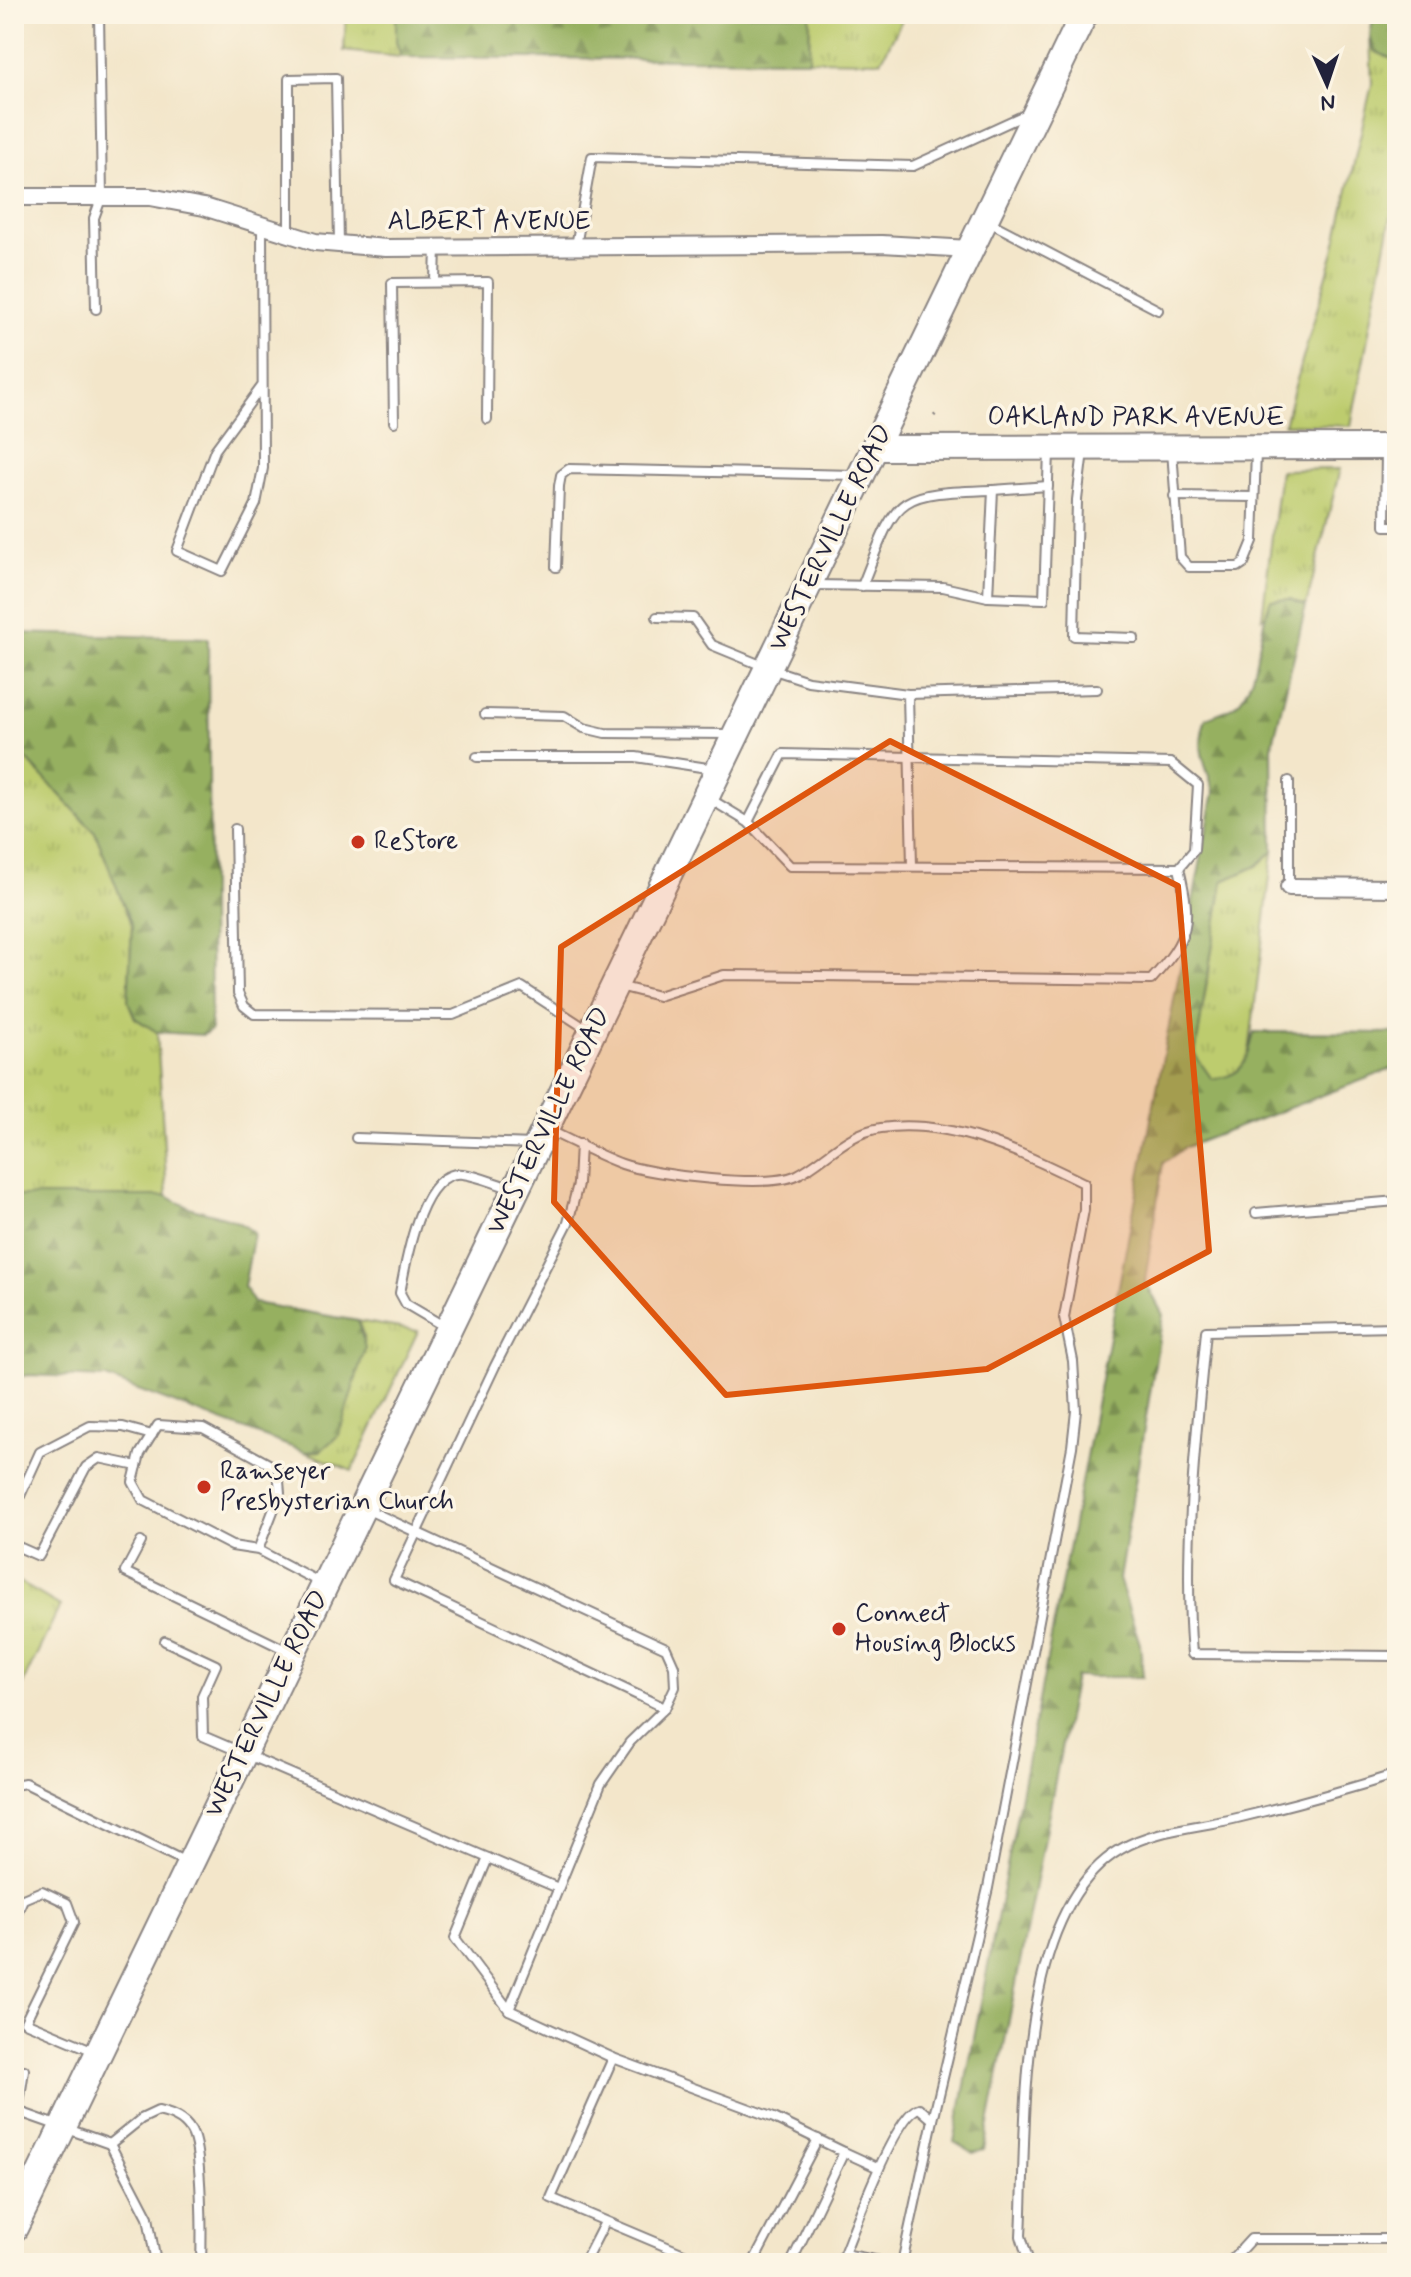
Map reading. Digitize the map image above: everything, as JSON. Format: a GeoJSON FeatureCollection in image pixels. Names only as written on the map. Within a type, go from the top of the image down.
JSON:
{"type":"FeatureCollection","features":[{"type":"Feature","properties":{"kind":"main road","name":"WESTERVILLE ROAD"},"geometry":{"type":"LineString","coordinates":[[14,2228],[1084,14]]}},
{"type":"Feature","properties":{"kind":"main road","name":"OAKLAND PARK AVENUE"},"geometry":{"type":"LineString","coordinates":[[874,448],[1393,447]]}},
{"type":"Feature","properties":{"kind":"street","name":"ALBERT AVENUE"},"geometry":{"type":"LineString","coordinates":[[14,197],[150,197],[204,207],[289,234],[339,244],[436,247],[882,244],[970,249]]}},
{"type":"Feature","properties":{"kind":"street"},"geometry":{"type":"LineString","coordinates":[[1289,887],[1397,888]]}},
{"type":"Feature","properties":{"kind":"lane"},"geometry":{"type":"LineString","coordinates":[[96,309],[94,218],[102,196],[99,14]]}},
{"type":"Feature","properties":{"kind":"lane"},"geometry":{"type":"LineString","coordinates":[[289,234],[289,79],[336,78],[339,244]]}},
{"type":"Feature","properties":{"kind":"lane"},"geometry":{"type":"LineString","coordinates":[[576,246],[592,157],[913,166],[1038,109]]}},
{"type":"Feature","properties":{"kind":"lane"},"geometry":{"type":"LineString","coordinates":[[985,220],[1158,310]]}},
{"type":"Feature","properties":{"kind":"lane"},"geometry":{"type":"LineString","coordinates":[[262,226],[263,468],[256,504],[222,571],[177,551],[215,450],[262,386]]}},
{"type":"Feature","properties":{"kind":"lane"},"geometry":{"type":"LineString","coordinates":[[435,281],[436,247]]}},
{"type":"Feature","properties":{"kind":"lane"},"geometry":{"type":"LineString","coordinates":[[394,422],[392,283],[435,281],[488,282],[487,419]]}},
{"type":"Feature","properties":{"kind":"lane"},"geometry":{"type":"LineString","coordinates":[[1397,409],[1385,526],[1397,526]]}},
{"type":"Feature","properties":{"kind":"lane"},"geometry":{"type":"LineString","coordinates":[[809,584],[943,587],[988,597],[1044,599],[1050,446]]}},
{"type":"Feature","properties":{"kind":"lane"},"geometry":{"type":"LineString","coordinates":[[1083,446],[1077,500],[1074,636],[1134,638]]}},
{"type":"Feature","properties":{"kind":"lane"},"geometry":{"type":"LineString","coordinates":[[1171,447],[1180,557],[1189,567],[1203,569],[1238,567],[1244,563],[1253,541],[1256,447]]}},
{"type":"Feature","properties":{"kind":"lane"},"geometry":{"type":"LineString","coordinates":[[556,567],[559,486],[561,475],[569,469],[861,475]]}},
{"type":"Feature","properties":{"kind":"lane"},"geometry":{"type":"LineString","coordinates":[[862,586],[884,531],[904,501],[934,492],[1048,486]]}},
{"type":"Feature","properties":{"kind":"lane"},"geometry":{"type":"LineString","coordinates":[[988,597],[993,490]]}},
{"type":"Feature","properties":{"kind":"lane"},"geometry":{"type":"LineString","coordinates":[[1174,496],[1254,497]]}},
{"type":"Feature","properties":{"kind":"lane"},"geometry":{"type":"LineString","coordinates":[[657,617],[693,618],[712,645],[808,681],[908,694],[1097,689]]}},
{"type":"Feature","properties":{"kind":"lane"},"geometry":{"type":"LineString","coordinates":[[908,694],[912,866]]}},
{"type":"Feature","properties":{"kind":"lane"},"geometry":{"type":"LineString","coordinates":[[485,714],[564,716],[584,728],[605,733],[736,734]]}},
{"type":"Feature","properties":{"kind":"lane"},"geometry":{"type":"LineString","coordinates":[[748,822],[783,754],[1171,763],[1198,785],[1194,850],[1179,868]]}},
{"type":"Feature","properties":{"kind":"lane"},"geometry":{"type":"LineString","coordinates":[[477,757],[636,757],[719,770]]}},
{"type":"Feature","properties":{"kind":"lane"},"geometry":{"type":"LineString","coordinates":[[1289,781],[1289,887]]}},
{"type":"Feature","properties":{"kind":"lane"},"geometry":{"type":"LineString","coordinates":[[706,797],[748,822],[790,866],[1179,868]]}},
{"type":"Feature","properties":{"kind":"lane"},"geometry":{"type":"LineString","coordinates":[[235,829],[238,993],[244,1006],[254,1014],[453,1015],[522,987],[592,1032]]}},
{"type":"Feature","properties":{"kind":"lane"},"geometry":{"type":"LineString","coordinates":[[615,985],[658,996],[724,975],[1151,980],[1179,950],[1189,911],[1179,868]]}},
{"type":"Feature","properties":{"kind":"lane"},"geometry":{"type":"LineString","coordinates":[[356,1138],[542,1136],[580,1144],[623,1164],[668,1175],[758,1180],[795,1176],[844,1141],[879,1128],[927,1126],[1017,1151],[1084,1183],[1084,1210],[1064,1317],[1073,1361],[1076,1411],[1072,1447],[988,1888],[902,2263]]}},
{"type":"Feature","properties":{"kind":"lane"},"geometry":{"type":"LineString","coordinates":[[580,1144],[578,1184],[568,1223],[495,1366],[394,1580],[665,1708]]}},
{"type":"Feature","properties":{"kind":"lane"},"geometry":{"type":"LineString","coordinates":[[449,1329],[406,1304],[400,1293],[424,1205],[435,1184],[448,1176],[461,1174],[516,1190]]}},
{"type":"Feature","properties":{"kind":"lane"},"geometry":{"type":"LineString","coordinates":[[1256,1213],[1397,1201]]}},
{"type":"Feature","properties":{"kind":"lane"},"geometry":{"type":"LineString","coordinates":[[1397,1327],[1206,1331],[1197,1431],[1189,1619],[1192,1654],[1397,1656]]}},
{"type":"Feature","properties":{"kind":"lane"},"geometry":{"type":"LineString","coordinates":[[258,1550],[280,1493],[278,1469],[203,1428],[158,1425],[137,1466],[133,1482],[143,1500],[232,1546],[258,1550],[325,1585]]}},
{"type":"Feature","properties":{"kind":"lane"},"geometry":{"type":"LineString","coordinates":[[14,1509],[40,1452],[53,1445],[90,1426],[123,1427],[152,1435]]}},
{"type":"Feature","properties":{"kind":"lane"},"geometry":{"type":"LineString","coordinates":[[14,1545],[39,1556],[86,1467],[99,1458],[137,1466]]}},
{"type":"Feature","properties":{"kind":"lane"},"geometry":{"type":"LineString","coordinates":[[363,1507],[666,1648],[674,1666],[675,1687],[665,1708],[630,1742],[601,1784],[509,2010]]}},
{"type":"Feature","properties":{"kind":"lane"},"geometry":{"type":"LineString","coordinates":[[141,1542],[125,1572],[292,1653]]}},
{"type":"Feature","properties":{"kind":"lane"},"geometry":{"type":"LineString","coordinates":[[165,1641],[216,1665],[202,1696],[203,1736],[245,1751],[558,1888]]}},
{"type":"Feature","properties":{"kind":"lane"},"geometry":{"type":"LineString","coordinates":[[1029,2263],[1021,2236],[1035,2005],[1055,1932],[1100,1864],[1139,1841],[1250,1815],[1397,1774]]}},
{"type":"Feature","properties":{"kind":"lane"},"geometry":{"type":"LineString","coordinates":[[14,1785],[25,1783],[190,1864]]}},
{"type":"Feature","properties":{"kind":"lane"},"geometry":{"type":"LineString","coordinates":[[488,1858],[455,1938],[509,2010],[613,2058],[774,2118],[879,2168]]}},
{"type":"Feature","properties":{"kind":"lane"},"geometry":{"type":"LineString","coordinates":[[14,1919],[23,1899],[42,1891],[67,1903],[74,1922],[25,2022]]}},
{"type":"Feature","properties":{"kind":"lane"},"geometry":{"type":"LineString","coordinates":[[14,2022],[25,2022],[99,2053]]}},
{"type":"Feature","properties":{"kind":"lane"},"geometry":{"type":"LineString","coordinates":[[613,2058],[551,2198],[705,2263]]}},
{"type":"Feature","properties":{"kind":"lane"},"geometry":{"type":"LineString","coordinates":[[24,2070],[16,2110],[110,2144],[148,2217],[156,2263]]}},
{"type":"Feature","properties":{"kind":"lane"},"geometry":{"type":"LineString","coordinates":[[890,2263],[844,2254],[879,2168],[913,2109],[923,2110],[933,2120]]}},
{"type":"Feature","properties":{"kind":"lane"},"geometry":{"type":"LineString","coordinates":[[110,2144],[141,2119],[158,2111],[173,2114],[193,2135],[201,2263]]}},
{"type":"Feature","properties":{"kind":"lane"},"geometry":{"type":"LineString","coordinates":[[753,2263],[818,2139]]}},
{"type":"Feature","properties":{"kind":"lane"},"geometry":{"type":"LineString","coordinates":[[791,2263],[844,2152]]}},
{"type":"Feature","properties":{"kind":"lane"},"geometry":{"type":"LineString","coordinates":[[584,2263],[605,2222]]}},
{"type":"Feature","properties":{"kind":"lane"},"geometry":{"type":"LineString","coordinates":[[1229,2263],[1251,2239],[1397,2239]]}},
{"type":"Feature","properties":{"kind":"highlighted area"},"geometry":{"type":"Polygon","coordinates":[[[890,741],[1178,886],[1209,1251],[987,1369],[726,1395],[554,1202],[561,947],[890,741]]]}},
{"type":"Feature","properties":{"kind":"green space"},"geometry":{"type":"Polygon","coordinates":[[[346,14],[396,14],[396,41],[401,57],[344,51],[346,14]]]}},
{"type":"Feature","properties":{"kind":"green space"},"geometry":{"type":"Polygon","coordinates":[[[396,14],[658,22],[668,14],[810,14],[809,60],[401,57],[396,41],[396,14]]]}},
{"type":"Feature","properties":{"kind":"green space"},"geometry":{"type":"Polygon","coordinates":[[[810,14],[905,14],[881,61],[809,60],[810,14]]]}},
{"type":"Feature","properties":{"kind":"green space"},"geometry":{"type":"Polygon","coordinates":[[[1374,14],[1397,14],[1397,61],[1374,51],[1370,35],[1374,14]]]}},
{"type":"Feature","properties":{"kind":"green space"},"geometry":{"type":"Polygon","coordinates":[[[1370,35],[1374,51],[1397,61],[1397,185],[1351,426],[1284,424],[1334,251],[1372,84],[1370,35]]]}},
{"type":"Feature","properties":{"kind":"green space"},"geometry":{"type":"Polygon","coordinates":[[[1340,469],[1306,606],[1290,599],[1262,618],[1280,470],[1340,469]]]}},
{"type":"Feature","properties":{"kind":"green space"},"geometry":{"type":"Polygon","coordinates":[[[1290,599],[1306,606],[1272,747],[1273,851],[1257,866],[1223,881],[1195,1055],[1212,1079],[1222,1078],[1242,1065],[1254,1032],[1397,1033],[1397,1067],[1186,1147],[1163,1163],[1145,1281],[1163,1315],[1119,1579],[1140,1644],[1143,1677],[1075,1677],[984,2150],[973,2153],[954,2142],[1214,792],[1202,756],[1203,729],[1206,718],[1232,707],[1243,696],[1254,671],[1271,600],[1290,599]]]}},
{"type":"Feature","properties":{"kind":"green space"},"geometry":{"type":"Polygon","coordinates":[[[14,633],[208,638],[211,1030],[203,1035],[157,1032],[135,1018],[128,1001],[132,926],[95,832],[14,746],[14,633]]]}},
{"type":"Feature","properties":{"kind":"green space"},"geometry":{"type":"Polygon","coordinates":[[[14,746],[95,832],[132,926],[128,1001],[135,1018],[157,1032],[167,1196],[14,1196],[14,746]]]}},
{"type":"Feature","properties":{"kind":"green space"},"geometry":{"type":"Polygon","coordinates":[[[1273,851],[1248,1061],[1229,1078],[1212,1080],[1195,1055],[1223,881],[1257,866],[1273,851]]]}},
{"type":"Feature","properties":{"kind":"green space"},"geometry":{"type":"Polygon","coordinates":[[[14,1196],[167,1196],[178,1203],[233,1220],[254,1233],[244,1287],[254,1303],[358,1321],[365,1348],[339,1435],[320,1451],[305,1452],[106,1378],[28,1375],[14,1378],[14,1196]]]}},
{"type":"Feature","properties":{"kind":"green space"},"geometry":{"type":"Polygon","coordinates":[[[358,1321],[418,1331],[352,1471],[305,1452],[320,1451],[364,1337],[358,1321]]]}},
{"type":"Feature","properties":{"kind":"green space"},"geometry":{"type":"Polygon","coordinates":[[[14,1579],[60,1606],[14,1702],[14,1579]]]}},
{"type":"Feature","properties":{"kind":"place","name":"ReStore"},"geometry":{"type":"Point","coordinates":[358,842]}},
{"type":"Feature","properties":{"kind":"place","name":"Ramseyer Presbysterian Church"},"geometry":{"type":"Point","coordinates":[204,1487]}},
{"type":"Feature","properties":{"kind":"place","name":"Connect Housing Blocks"},"geometry":{"type":"Point","coordinates":[839,1629]}}]}
